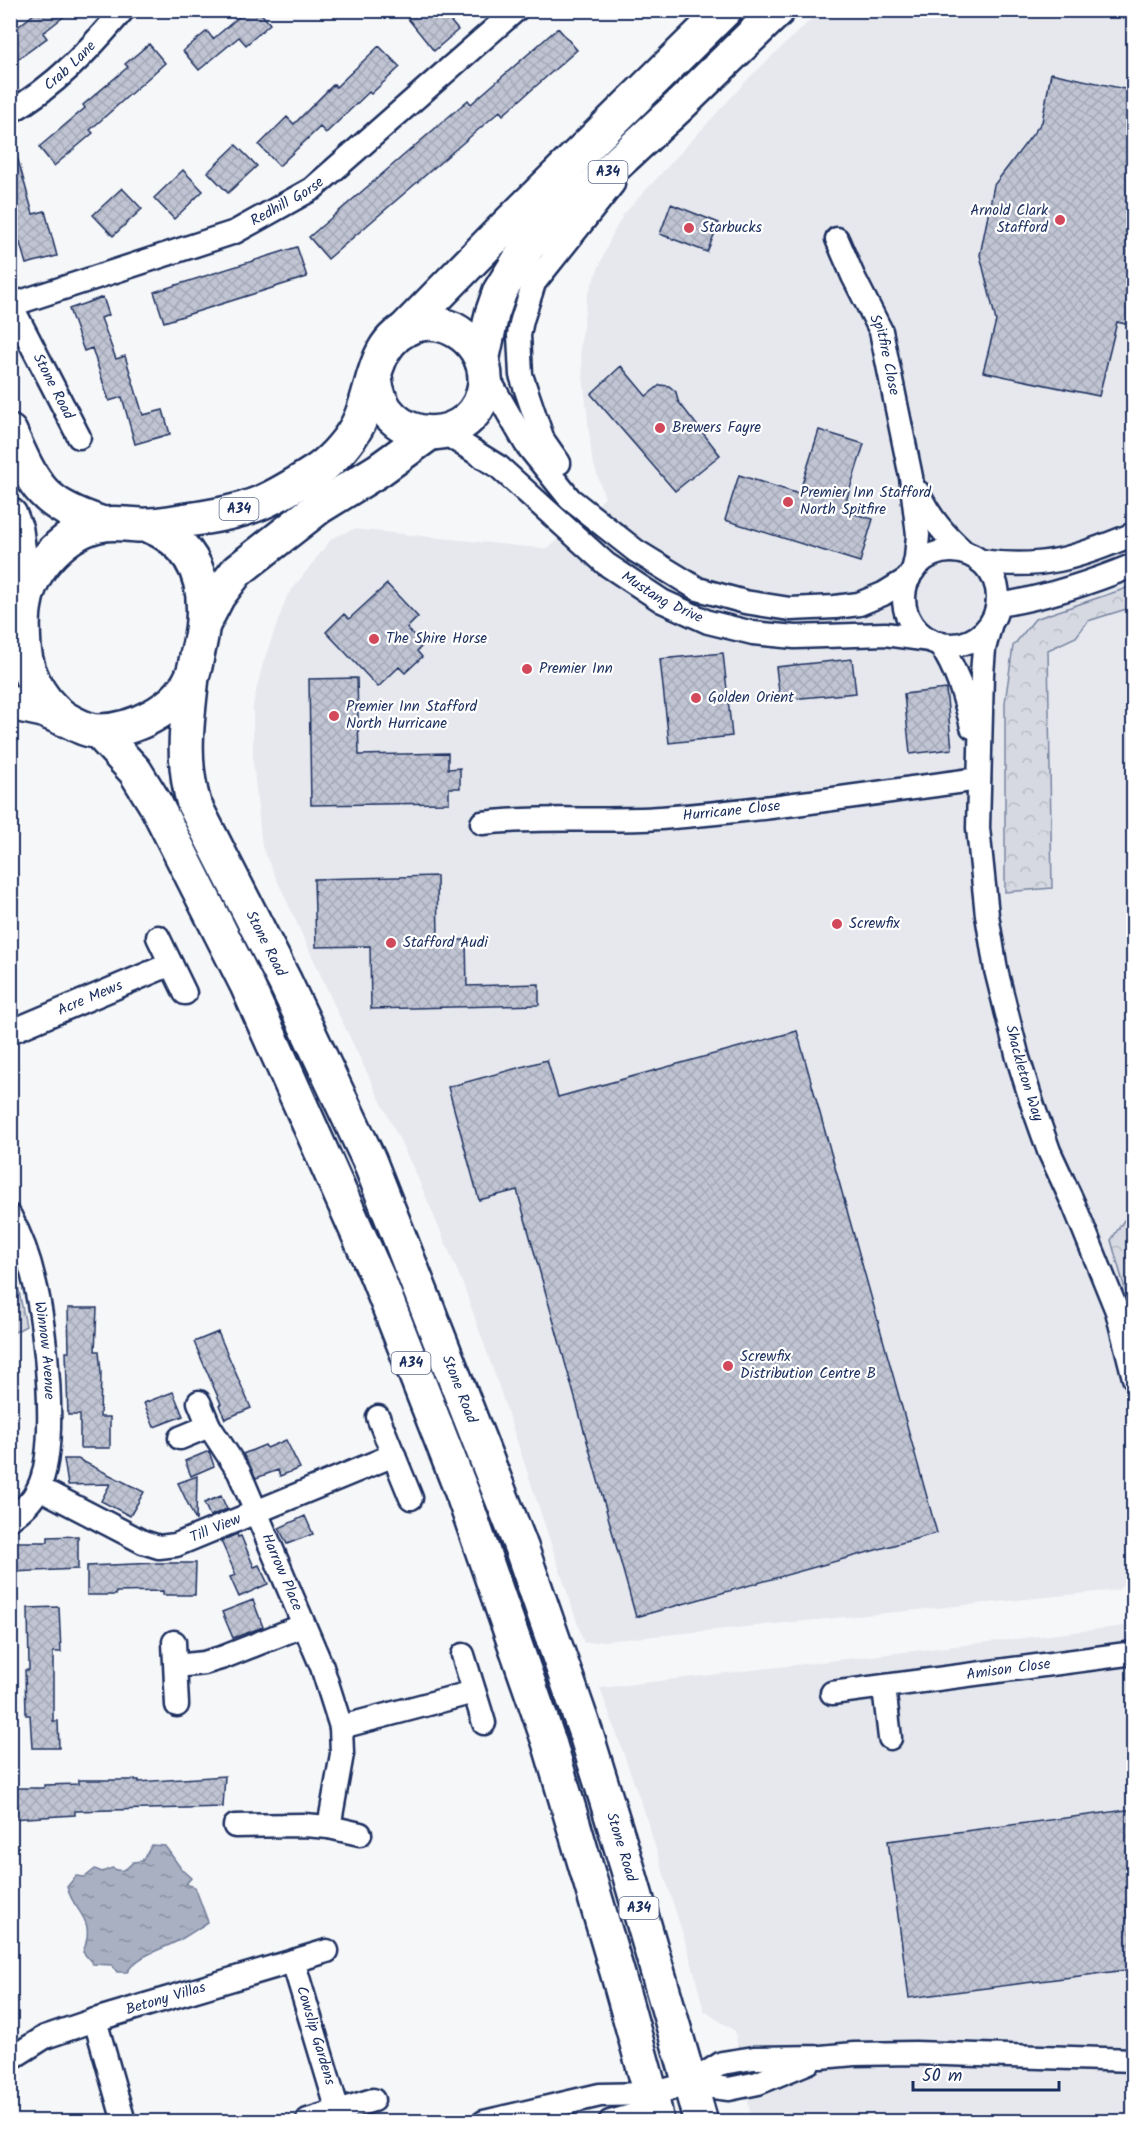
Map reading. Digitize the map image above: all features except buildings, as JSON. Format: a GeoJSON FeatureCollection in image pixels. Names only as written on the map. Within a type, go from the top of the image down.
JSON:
{"type":"FeatureCollection","features":[{"type":"Feature","properties":{"kind":"highway","name":"A34"},"geometry":{"type":"LineString","coordinates":[[403,331],[725,10]]}},
{"type":"Feature","properties":{"kind":"highway","name":"A34"},"geometry":{"type":"LineString","coordinates":[[483,366],[492,314],[500,291],[528,246],[678,107],[778,10]]}},
{"type":"Feature","properties":{"kind":"highway"},"geometry":{"type":"LineString","coordinates":[[204,623],[218,596],[237,571],[319,507],[436,433],[461,424],[475,409],[483,391],[483,366],[476,349],[456,330],[443,325],[416,325],[388,342],[379,358],[375,376],[379,398],[390,417],[409,429],[436,433]]}},
{"type":"Feature","properties":{"kind":"highway","name":"A34"},"geometry":{"type":"LineString","coordinates":[[150,525],[188,520],[259,504],[320,469],[355,430],[375,376]]}},
{"type":"Feature","properties":{"kind":"highway"},"geometry":{"type":"LineString","coordinates":[[10,432],[37,486],[48,498],[66,510],[103,524],[150,525],[165,532],[179,543],[189,557],[198,573],[204,594],[204,623],[192,677],[179,696],[149,718],[121,727],[98,731],[84,728],[44,710],[10,703]]}},
{"type":"Feature","properties":{"kind":"highway"},"geometry":{"type":"LineString","coordinates":[[10,515],[16,530],[19,627],[29,674],[43,697],[65,719]]}},
{"type":"Feature","properties":{"kind":"highway"},"geometry":{"type":"LineString","coordinates":[[19,627],[34,579],[44,562],[75,534],[103,524]]}},
{"type":"Feature","properties":{"kind":"highway","name":"Stone Road"},"geometry":{"type":"LineString","coordinates":[[192,677],[185,760],[188,784],[194,804],[285,982],[369,1160],[521,1547],[586,1734],[701,2121]]}},
{"type":"Feature","properties":{"kind":"highway","name":"A34"},"geometry":{"type":"LineString","coordinates":[[98,731],[135,771],[156,805],[247,985],[377,1276],[463,1496],[549,1742],[654,2108]]}},
{"type":"Feature","properties":{"kind":"street","name":"Crab Lane"},"geometry":{"type":"LineString","coordinates":[[10,112],[59,79],[96,42],[123,10]]}},
{"type":"Feature","properties":{"kind":"street","name":"Redhill Gorse"},"geometry":{"type":"LineString","coordinates":[[11,304],[235,232],[283,207],[312,189],[512,12]]}},
{"type":"Feature","properties":{"kind":"street","name":"Mustang Drive"},"geometry":{"type":"LineString","coordinates":[[599,520],[543,440],[521,375],[519,336],[522,320],[534,283],[678,107]]}},
{"type":"Feature","properties":{"kind":"street","name":"Spitfire Close"},"geometry":{"type":"LineString","coordinates":[[837,239],[881,331],[911,477],[918,535],[916,558],[911,574]]}},
{"type":"Feature","properties":{"kind":"street","name":"Stone Road"},"geometry":{"type":"LineString","coordinates":[[11,304],[79,437]]}},
{"type":"Feature","properties":{"kind":"street","name":"Mustang Drive"},"geometry":{"type":"LineString","coordinates":[[483,366],[526,444],[570,499],[636,551],[665,571],[698,589],[745,602],[790,609],[859,603],[884,594],[911,574]]}},
{"type":"Feature","properties":{"kind":"street","name":"Mustang Drive"},"geometry":{"type":"LineString","coordinates":[[436,433],[499,467],[606,564],[662,601],[708,622],[753,633],[795,637],[885,634],[935,642]]}},
{"type":"Feature","properties":{"kind":"street","name":"Spitfire Close"},"geometry":{"type":"LineString","coordinates":[[911,477],[925,509],[940,529],[973,557]]}},
{"type":"Feature","properties":{"kind":"street"},"geometry":{"type":"LineString","coordinates":[[1134,534],[1080,555],[1044,564],[1006,564],[951,551],[938,553],[921,562],[911,574],[904,590],[904,602],[908,617],[920,634],[946,645],[965,643],[974,639],[994,615],[1022,601],[1101,579],[1134,565]]}},
{"type":"Feature","properties":{"kind":"street"},"geometry":{"type":"LineString","coordinates":[[973,557],[988,568],[995,581],[998,594],[994,615]]}},
{"type":"Feature","properties":{"kind":"street","name":"Shackleton Way"},"geometry":{"type":"LineString","coordinates":[[994,615],[984,649],[982,674],[978,828],[987,915],[996,970],[1015,1047],[1049,1151],[1074,1204],[1117,1311],[1134,1378]]}},
{"type":"Feature","properties":{"kind":"street","name":"Shackleton Way"},"geometry":{"type":"LineString","coordinates":[[935,642],[947,655],[963,690],[979,755]]}},
{"type":"Feature","properties":{"kind":"street","name":"Hurricane Close"},"geometry":{"type":"LineString","coordinates":[[482,823],[648,819],[743,811],[979,779]]}},
{"type":"Feature","properties":{"kind":"street"},"geometry":{"type":"LineString","coordinates":[[159,937],[185,993]]}},
{"type":"Feature","properties":{"kind":"street","name":"Acre Mews"},"geometry":{"type":"LineString","coordinates":[[10,1032],[171,964]]}},
{"type":"Feature","properties":{"kind":"street","name":"Winnow Avenue"},"geometry":{"type":"LineString","coordinates":[[10,1216],[26,1252],[35,1282],[44,1341],[49,1429],[45,1466],[39,1488]]}},
{"type":"Feature","properties":{"kind":"street","name":"Harrow Place"},"geometry":{"type":"LineString","coordinates":[[199,1402],[209,1426],[239,1472],[302,1626],[322,1667],[341,1727],[342,1754],[328,1827]]}},
{"type":"Feature","properties":{"kind":"street"},"geometry":{"type":"LineString","coordinates":[[378,1417],[411,1497]]}},
{"type":"Feature","properties":{"kind":"street"},"geometry":{"type":"LineString","coordinates":[[180,1438],[209,1426]]}},
{"type":"Feature","properties":{"kind":"street","name":"Till View"},"geometry":{"type":"LineString","coordinates":[[39,1488],[143,1542],[159,1547],[176,1545],[394,1455]]}},
{"type":"Feature","properties":{"kind":"street"},"geometry":{"type":"LineString","coordinates":[[10,1519],[26,1508],[39,1488]]}},
{"type":"Feature","properties":{"kind":"street"},"geometry":{"type":"LineString","coordinates":[[176,1666],[204,1664],[302,1626]]}},
{"type":"Feature","properties":{"kind":"street"},"geometry":{"type":"LineString","coordinates":[[174,1642],[177,1705]]}},
{"type":"Feature","properties":{"kind":"street","name":"Amison Close"},"geometry":{"type":"LineString","coordinates":[[832,1693],[1134,1653]]}},
{"type":"Feature","properties":{"kind":"street"},"geometry":{"type":"LineString","coordinates":[[463,1655],[484,1723]]}},
{"type":"Feature","properties":{"kind":"street"},"geometry":{"type":"LineString","coordinates":[[884,1687],[890,1738]]}},
{"type":"Feature","properties":{"kind":"street"},"geometry":{"type":"LineString","coordinates":[[341,1727],[474,1692]]}},
{"type":"Feature","properties":{"kind":"street"},"geometry":{"type":"LineString","coordinates":[[235,1826],[304,1825],[328,1827],[360,1834]]}},
{"type":"Feature","properties":{"kind":"street","name":"Betony Villas"},"geometry":{"type":"LineString","coordinates":[[10,2059],[45,2037],[327,1951]]}},
{"type":"Feature","properties":{"kind":"street","name":"Cowslip Gardens"},"geometry":{"type":"LineString","coordinates":[[293,1961],[338,2111]]}},
{"type":"Feature","properties":{"kind":"street"},"geometry":{"type":"LineString","coordinates":[[95,2020],[124,2121]]}},
{"type":"Feature","properties":{"kind":"street"},"geometry":{"type":"LineString","coordinates":[[610,2121],[654,2108],[722,2063],[754,2058],[915,2053],[1134,2061]]}},
{"type":"Feature","properties":{"kind":"street"},"geometry":{"type":"LineString","coordinates":[[484,2121],[600,2095],[654,2108]]}},
{"type":"Feature","properties":{"kind":"street"},"geometry":{"type":"LineString","coordinates":[[308,2120],[373,2100]]}},
{"type":"Feature","properties":{"kind":"shaded area"},"geometry":{"type":"Polygon","coordinates":[[[820,11],[1133,11],[1134,1248],[1119,1272],[1133,1328],[1133,1583],[1124,1584],[1118,1590],[584,1643],[463,1284],[417,1176],[338,1013],[262,847],[253,762],[253,704],[263,663],[287,596],[332,538],[354,529],[548,549],[605,498],[592,459],[580,348],[587,296],[612,235],[623,215],[749,78],[820,11]]]}},
{"type":"Feature","properties":{"kind":"shaded area"},"geometry":{"type":"Polygon","coordinates":[[[1133,1625],[1133,2121],[759,2122],[751,2119],[735,2031],[704,2011],[691,1960],[642,1805],[600,1688],[1133,1625]]]}},
{"type":"Feature","properties":{"kind":"green space"},"geometry":{"type":"Polygon","coordinates":[[[1133,584],[1133,607],[1088,621],[1076,637],[1048,650],[1052,888],[1005,892],[1005,703],[1013,646],[1035,619],[1133,584]]]}},
{"type":"Feature","properties":{"kind":"green space"},"geometry":{"type":"Polygon","coordinates":[[[1133,1215],[1133,1318],[1111,1240],[1124,1220],[1133,1215]]]}},
{"type":"Feature","properties":{"kind":"green space"},"geometry":{"type":"Polygon","coordinates":[[[10,1260],[16,1276],[26,1326],[11,1334],[10,1260]]]}},
{"type":"Feature","properties":{"kind":"water"},"geometry":{"type":"Polygon","coordinates":[[[152,1845],[165,1846],[182,1870],[191,1878],[186,1884],[195,1887],[208,1922],[183,1938],[138,1960],[127,1972],[117,1972],[112,1965],[93,1964],[83,1952],[87,1940],[86,1923],[67,1887],[76,1876],[85,1877],[95,1869],[102,1872],[112,1868],[126,1869],[133,1862],[142,1861],[152,1845]]]}},
{"type":"Feature","properties":{"kind":"place","name":"Arnold Clark Stafford"},"geometry":{"type":"Point","coordinates":[1060,220]}},
{"type":"Feature","properties":{"kind":"place","name":"Starbucks"},"geometry":{"type":"Point","coordinates":[689,228]}},
{"type":"Feature","properties":{"kind":"place","name":"Brewers Fayre"},"geometry":{"type":"Point","coordinates":[660,428]}},
{"type":"Feature","properties":{"kind":"place","name":"Premier Inn Stafford North Spitfire"},"geometry":{"type":"Point","coordinates":[788,502]}},
{"type":"Feature","properties":{"kind":"place","name":"The Shire Horse"},"geometry":{"type":"Point","coordinates":[374,639]}},
{"type":"Feature","properties":{"kind":"place","name":"Premier Inn"},"geometry":{"type":"Point","coordinates":[527,669]}},
{"type":"Feature","properties":{"kind":"place","name":"Golden Orient"},"geometry":{"type":"Point","coordinates":[696,698]}},
{"type":"Feature","properties":{"kind":"place","name":"Premier Inn Stafford North Hurricane"},"geometry":{"type":"Point","coordinates":[334,716]}},
{"type":"Feature","properties":{"kind":"place","name":"Screwfix"},"geometry":{"type":"Point","coordinates":[837,924]}},
{"type":"Feature","properties":{"kind":"place","name":"Stafford Audi"},"geometry":{"type":"Point","coordinates":[391,943]}},
{"type":"Feature","properties":{"kind":"place","name":"Screwfix Distribution Centre B"},"geometry":{"type":"Point","coordinates":[728,1366]}}]}
